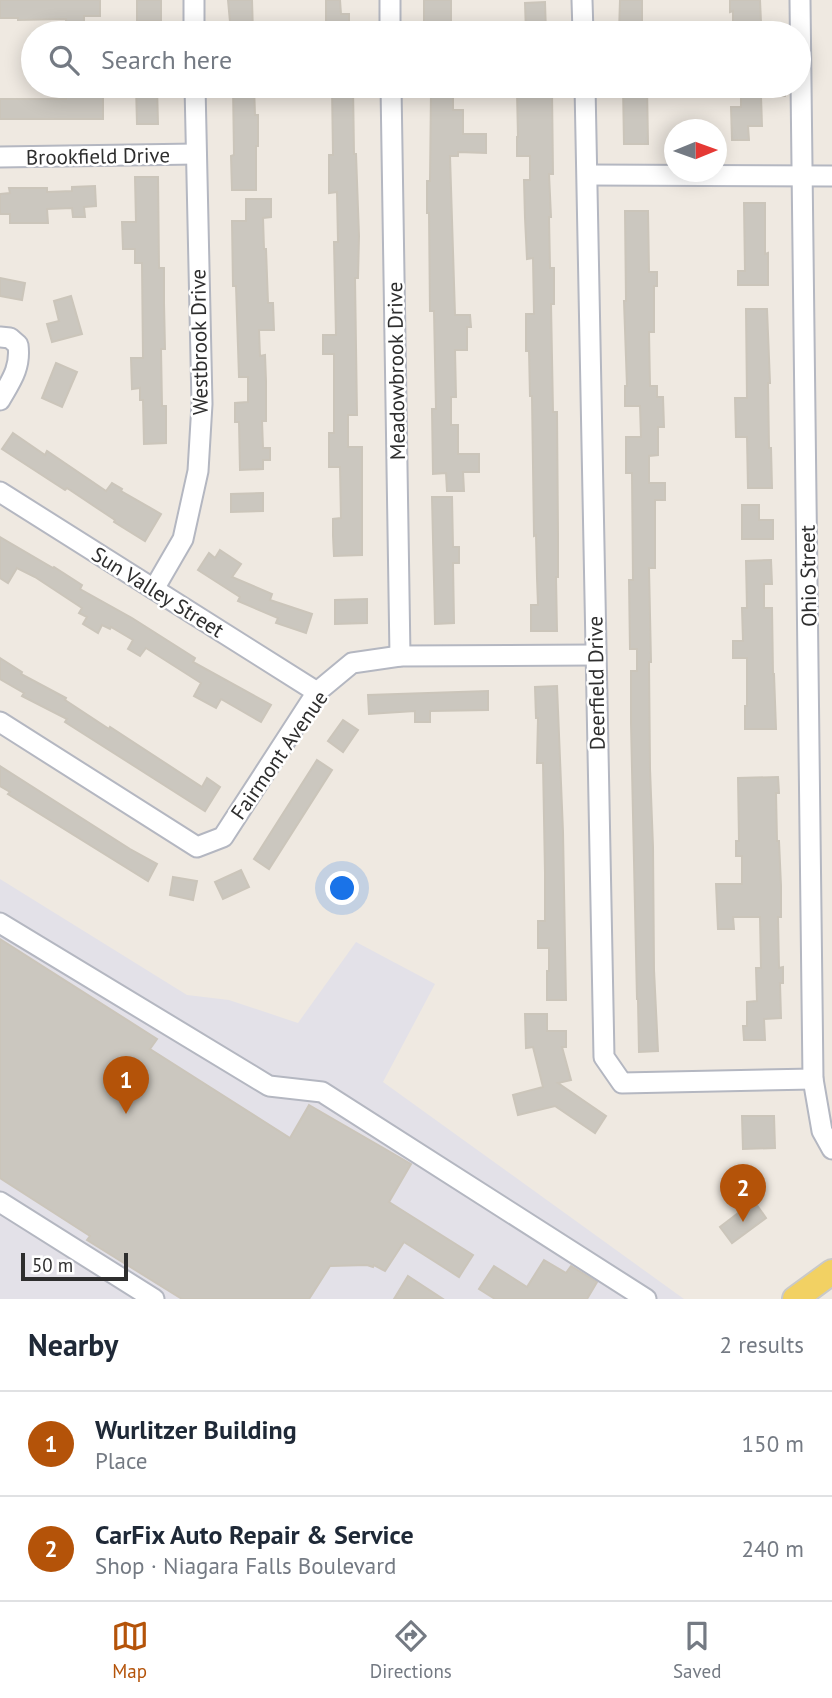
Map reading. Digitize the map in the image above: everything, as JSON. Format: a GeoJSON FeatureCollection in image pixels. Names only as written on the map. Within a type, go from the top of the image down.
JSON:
{"type":"FeatureCollection","features":[{"type":"Feature","properties":{"kind":"main road"},"geometry":{"type":"LineString","coordinates":[[795,1299],[832,1272]]}},
{"type":"Feature","properties":{"kind":"street"},"geometry":{"type":"LineString","coordinates":[[194,0],[194,21]]}},
{"type":"Feature","properties":{"kind":"street"},"geometry":{"type":"LineString","coordinates":[[390,0],[390,21]]}},
{"type":"Feature","properties":{"kind":"street"},"geometry":{"type":"LineString","coordinates":[[582,0],[583,21]]}},
{"type":"Feature","properties":{"kind":"street","name":"Ohio Street"},"geometry":{"type":"LineString","coordinates":[[800,0],[800,21]]}},
{"type":"Feature","properties":{"kind":"street","name":"Westbrook Drive"},"geometry":{"type":"LineString","coordinates":[[154,589],[183,539],[198,471],[202,404],[195,98]]}},
{"type":"Feature","properties":{"kind":"street","name":"Meadowbrook Drive"},"geometry":{"type":"LineString","coordinates":[[391,98],[400,656]]}},
{"type":"Feature","properties":{"kind":"street","name":"Deerfield Drive"},"geometry":{"type":"LineString","coordinates":[[585,98],[604,1057],[622,1083],[813,1079]]}},
{"type":"Feature","properties":{"kind":"street","name":"Ohio Street"},"geometry":{"type":"LineString","coordinates":[[802,98],[813,1079],[822,1131],[832,1149]]}},
{"type":"Feature","properties":{"kind":"street","name":"Brookfield Drive"},"geometry":{"type":"LineString","coordinates":[[0,157],[196,154]]}},
{"type":"Feature","properties":{"kind":"street"},"geometry":{"type":"LineString","coordinates":[[587,175],[832,176]]}},
{"type":"Feature","properties":{"kind":"street"},"geometry":{"type":"LineString","coordinates":[[0,337],[10,338],[18,345],[20,357],[12,380],[0,400]]}},
{"type":"Feature","properties":{"kind":"street","name":"Sun Valley Street"},"geometry":{"type":"LineString","coordinates":[[0,492],[317,692]]}},
{"type":"Feature","properties":{"kind":"street","name":"Fairmont Avenue"},"geometry":{"type":"LineString","coordinates":[[0,722],[197,847],[223,837],[317,692],[352,663],[400,656],[595,655]]}},
{"type":"Feature","properties":{"kind":"street"},"geometry":{"type":"LineString","coordinates":[[0,923],[270,1086],[323,1092],[646,1299]]}},
{"type":"Feature","properties":{"kind":"street"},"geometry":{"type":"LineString","coordinates":[[0,1202],[154,1299]]}},
{"type":"Feature","properties":{"kind":"shaded area"},"geometry":{"type":"Polygon","coordinates":[[[0,879],[187,995],[229,1000],[298,1023],[356,942],[435,984],[383,1082],[684,1299],[0,1299],[0,879]]]}},
{"type":"Feature","properties":{"kind":"building"},"geometry":{"type":"Polygon","coordinates":[[[0,0],[100,0],[100,16],[84,16],[84,21],[0,18],[0,0]]]}},
{"type":"Feature","properties":{"kind":"building"},"geometry":{"type":"Polygon","coordinates":[[[137,0],[161,0],[161,21],[137,21],[137,0]]]}},
{"type":"Feature","properties":{"kind":"building"},"geometry":{"type":"Polygon","coordinates":[[[228,0],[252,0],[253,21],[230,21],[228,0]]]}},
{"type":"Feature","properties":{"kind":"building"},"geometry":{"type":"Polygon","coordinates":[[[326,0],[340,0],[341,14],[349,14],[349,21],[326,21],[326,0]]]}},
{"type":"Feature","properties":{"kind":"building"},"geometry":{"type":"Polygon","coordinates":[[[424,0],[451,0],[451,21],[424,21],[424,0]]]}},
{"type":"Feature","properties":{"kind":"building"},"geometry":{"type":"Polygon","coordinates":[[[620,0],[642,0],[642,21],[619,21],[620,0]]]}},
{"type":"Feature","properties":{"kind":"building"},"geometry":{"type":"Polygon","coordinates":[[[730,0],[760,0],[761,21],[733,21],[733,11],[730,12],[730,0]]]}},
{"type":"Feature","properties":{"kind":"building"},"geometry":{"type":"Polygon","coordinates":[[[545,2],[546,21],[526,21],[525,3],[545,2]]]}},
{"type":"Feature","properties":{"kind":"building"},"geometry":{"type":"Polygon","coordinates":[[[103,98],[103,119],[0,119],[0,99],[103,98]]]}},
{"type":"Feature","properties":{"kind":"building"},"geometry":{"type":"Polygon","coordinates":[[[136,98],[157,98],[158,124],[137,124],[136,98]]]}},
{"type":"Feature","properties":{"kind":"building"},"geometry":{"type":"Polygon","coordinates":[[[233,98],[254,98],[255,115],[258,115],[256,190],[232,190],[231,156],[234,155],[233,98]]]}},
{"type":"Feature","properties":{"kind":"building"},"geometry":{"type":"Polygon","coordinates":[[[332,98],[353,98],[359,236],[358,278],[355,278],[357,415],[348,415],[348,447],[362,447],[362,555],[334,556],[333,519],[341,518],[340,467],[329,467],[329,433],[334,433],[334,354],[323,354],[323,335],[336,335],[334,242],[338,242],[337,192],[329,193],[329,155],[333,155],[332,98]]]}},
{"type":"Feature","properties":{"kind":"building"},"geometry":{"type":"Polygon","coordinates":[[[431,98],[453,98],[453,110],[463,110],[463,134],[486,134],[486,153],[458,152],[458,156],[450,156],[455,315],[470,315],[471,327],[467,327],[467,350],[455,350],[456,397],[451,397],[451,425],[458,425],[458,454],[479,454],[479,472],[463,472],[464,491],[447,491],[446,473],[433,474],[432,409],[436,409],[434,311],[430,311],[427,213],[427,181],[430,181],[431,98]]]}},
{"type":"Feature","properties":{"kind":"building"},"geometry":{"type":"Polygon","coordinates":[[[517,98],[552,98],[553,174],[549,174],[549,217],[550,268],[554,268],[554,304],[551,304],[553,412],[557,412],[557,631],[531,631],[531,605],[538,605],[532,396],[529,351],[526,351],[526,314],[534,314],[533,258],[527,259],[525,218],[524,180],[530,180],[530,156],[517,156],[517,98]]]}},
{"type":"Feature","properties":{"kind":"building"},"geometry":{"type":"Polygon","coordinates":[[[623,98],[647,98],[648,144],[624,144],[623,98]]]}},
{"type":"Feature","properties":{"kind":"building"},"geometry":{"type":"Polygon","coordinates":[[[741,98],[761,98],[762,126],[748,126],[749,140],[732,140],[731,107],[741,107],[741,98]]]}},
{"type":"Feature","properties":{"kind":"building"},"geometry":{"type":"Polygon","coordinates":[[[135,177],[158,177],[159,268],[164,268],[165,349],[161,349],[166,443],[144,444],[143,400],[140,400],[140,388],[132,389],[131,358],[143,358],[142,263],[135,263],[135,249],[123,249],[122,222],[136,222],[135,177]]]}},
{"type":"Feature","properties":{"kind":"building"},"geometry":{"type":"Polygon","coordinates":[[[95,186],[96,206],[84,207],[85,217],[73,217],[72,208],[47,209],[48,223],[10,223],[10,214],[0,214],[0,194],[10,193],[9,188],[47,188],[47,192],[72,191],[72,187],[95,186]]]}},
{"type":"Feature","properties":{"kind":"building"},"geometry":{"type":"Polygon","coordinates":[[[246,199],[271,199],[271,217],[263,218],[268,303],[273,303],[274,330],[259,330],[260,356],[265,355],[266,381],[266,421],[262,421],[263,448],[270,448],[270,460],[263,460],[263,469],[240,470],[239,422],[235,422],[235,403],[248,402],[248,377],[239,377],[232,221],[246,221],[246,199]]]}},
{"type":"Feature","properties":{"kind":"building"},"geometry":{"type":"Polygon","coordinates":[[[744,203],[765,203],[768,285],[738,285],[738,271],[745,271],[744,203]]]}},
{"type":"Feature","properties":{"kind":"building"},"geometry":{"type":"Polygon","coordinates":[[[625,211],[648,211],[649,272],[657,272],[657,286],[654,286],[654,332],[649,332],[650,386],[657,386],[657,397],[663,397],[664,427],[658,427],[658,455],[649,456],[649,483],[665,483],[665,500],[655,500],[655,568],[649,568],[650,769],[658,1051],[639,1052],[631,723],[631,671],[637,671],[637,649],[630,649],[629,580],[633,580],[632,473],[626,473],[626,437],[641,437],[640,406],[625,406],[625,211]]]}},
{"type":"Feature","properties":{"kind":"building"},"geometry":{"type":"Polygon","coordinates":[[[0,278],[25,283],[22,300],[0,296],[0,278]]]}},
{"type":"Feature","properties":{"kind":"building"},"geometry":{"type":"Polygon","coordinates":[[[71,296],[82,334],[52,342],[47,324],[59,321],[54,301],[71,296]]]}},
{"type":"Feature","properties":{"kind":"building"},"geometry":{"type":"Polygon","coordinates":[[[746,309],[767,309],[772,488],[748,488],[747,437],[736,437],[735,398],[747,398],[746,309]]]}},
{"type":"Feature","properties":{"kind":"building"},"geometry":{"type":"Polygon","coordinates":[[[56,363],[77,372],[62,407],[42,398],[56,363]]]}},
{"type":"Feature","properties":{"kind":"building"},"geometry":{"type":"Polygon","coordinates":[[[13,433],[45,455],[47,451],[106,491],[112,483],[161,514],[145,541],[67,488],[65,490],[2,449],[13,433]]]}},
{"type":"Feature","properties":{"kind":"building"},"geometry":{"type":"Polygon","coordinates":[[[263,493],[263,511],[231,512],[231,494],[263,493]]]}},
{"type":"Feature","properties":{"kind":"building"},"geometry":{"type":"Polygon","coordinates":[[[432,497],[452,497],[453,547],[459,547],[459,563],[453,563],[454,623],[435,624],[432,497]]]}},
{"type":"Feature","properties":{"kind":"building"},"geometry":{"type":"Polygon","coordinates":[[[742,505],[759,505],[759,520],[773,520],[773,539],[742,539],[742,505]]]}},
{"type":"Feature","properties":{"kind":"building"},"geometry":{"type":"Polygon","coordinates":[[[0,537],[54,567],[82,585],[80,589],[195,658],[193,662],[271,705],[261,722],[221,699],[216,708],[194,696],[201,683],[146,648],[140,656],[128,649],[133,640],[111,627],[110,629],[102,625],[98,633],[83,624],[87,617],[79,613],[82,608],[35,577],[17,568],[8,583],[0,578],[0,537]]]}},
{"type":"Feature","properties":{"kind":"building"},"geometry":{"type":"Polygon","coordinates":[[[220,550],[241,564],[232,577],[272,594],[270,600],[312,614],[306,633],[276,623],[278,618],[238,601],[240,597],[198,570],[209,553],[215,558],[220,550]]]}},
{"type":"Feature","properties":{"kind":"building"},"geometry":{"type":"Polygon","coordinates":[[[771,560],[772,584],[764,584],[764,608],[772,608],[776,729],[745,729],[747,658],[733,658],[733,641],[743,641],[742,608],[747,608],[746,561],[771,560]]]}},
{"type":"Feature","properties":{"kind":"building"},"geometry":{"type":"Polygon","coordinates":[[[367,599],[367,623],[335,624],[335,600],[367,599]]]}},
{"type":"Feature","properties":{"kind":"building"},"geometry":{"type":"Polygon","coordinates":[[[0,658],[22,672],[21,674],[66,698],[65,700],[109,729],[110,727],[202,787],[207,778],[220,787],[205,811],[65,722],[67,719],[22,696],[24,693],[0,679],[0,658]]]}},
{"type":"Feature","properties":{"kind":"building"},"geometry":{"type":"Polygon","coordinates":[[[557,686],[566,1000],[547,1000],[549,948],[538,948],[538,921],[545,921],[545,873],[543,763],[537,763],[538,718],[535,687],[557,686]]]}},
{"type":"Feature","properties":{"kind":"building"},"geometry":{"type":"Polygon","coordinates":[[[488,691],[488,710],[430,711],[430,722],[415,722],[415,711],[369,714],[368,695],[488,691]]]}},
{"type":"Feature","properties":{"kind":"building"},"geometry":{"type":"Polygon","coordinates":[[[343,720],[358,730],[343,752],[328,741],[343,720]]]}},
{"type":"Feature","properties":{"kind":"building"},"geometry":{"type":"Polygon","coordinates":[[[317,760],[332,770],[269,869],[254,859],[317,760]]]}},
{"type":"Feature","properties":{"kind":"building"},"geometry":{"type":"Polygon","coordinates":[[[0,766],[157,864],[148,881],[8,794],[10,792],[0,786],[0,766]]]}},
{"type":"Feature","properties":{"kind":"building"},"geometry":{"type":"Polygon","coordinates":[[[778,777],[777,841],[781,886],[781,917],[778,917],[779,968],[783,967],[783,983],[780,983],[781,1018],[764,1019],[765,1040],[744,1040],[747,1002],[757,1001],[756,968],[761,968],[760,917],[733,917],[734,929],[718,929],[716,884],[742,884],[742,856],[736,856],[736,841],[739,841],[738,778],[778,777]]]}},
{"type":"Feature","properties":{"kind":"building"},"geometry":{"type":"Polygon","coordinates":[[[241,870],[249,887],[223,899],[215,882],[241,870]]]}},
{"type":"Feature","properties":{"kind":"building"},"geometry":{"type":"Polygon","coordinates":[[[173,877],[197,881],[193,900],[170,895],[173,877]]]}},
{"type":"Feature","properties":{"kind":"building"},"geometry":{"type":"Polygon","coordinates":[[[0,939],[157,1039],[150,1049],[290,1138],[309,1105],[411,1164],[389,1202],[473,1255],[459,1277],[404,1242],[385,1271],[374,1265],[330,1266],[309,1299],[182,1299],[87,1240],[90,1236],[0,1178],[0,939]]]}},
{"type":"Feature","properties":{"kind":"building"},"geometry":{"type":"Polygon","coordinates":[[[525,1014],[547,1014],[547,1031],[566,1031],[566,1047],[562,1047],[571,1080],[558,1083],[606,1116],[595,1133],[555,1106],[518,1115],[513,1095],[543,1087],[533,1047],[526,1048],[525,1014]]]}},
{"type":"Feature","properties":{"kind":"building"},"geometry":{"type":"Polygon","coordinates":[[[742,1116],[774,1116],[775,1148],[743,1149],[742,1116]]]}},
{"type":"Feature","properties":{"kind":"building"},"geometry":{"type":"Polygon","coordinates":[[[754,1201],[766,1218],[732,1243],[720,1227],[754,1201]]]}},
{"type":"Feature","properties":{"kind":"building"},"geometry":{"type":"Polygon","coordinates":[[[544,1260],[566,1273],[571,1266],[597,1282],[587,1299],[495,1299],[479,1289],[494,1266],[527,1287],[544,1260]]]}},
{"type":"Feature","properties":{"kind":"building"},"geometry":{"type":"Polygon","coordinates":[[[408,1276],[443,1299],[394,1299],[408,1276]]]}},
{"type":"Feature","properties":{"kind":"place","name":"Wurlitzer Building"},"geometry":{"type":"Point","coordinates":[126,1114]}},
{"type":"Feature","properties":{"kind":"place","name":"CarFix Auto Repair & Service"},"geometry":{"type":"Point","coordinates":[743,1222]}}]}
